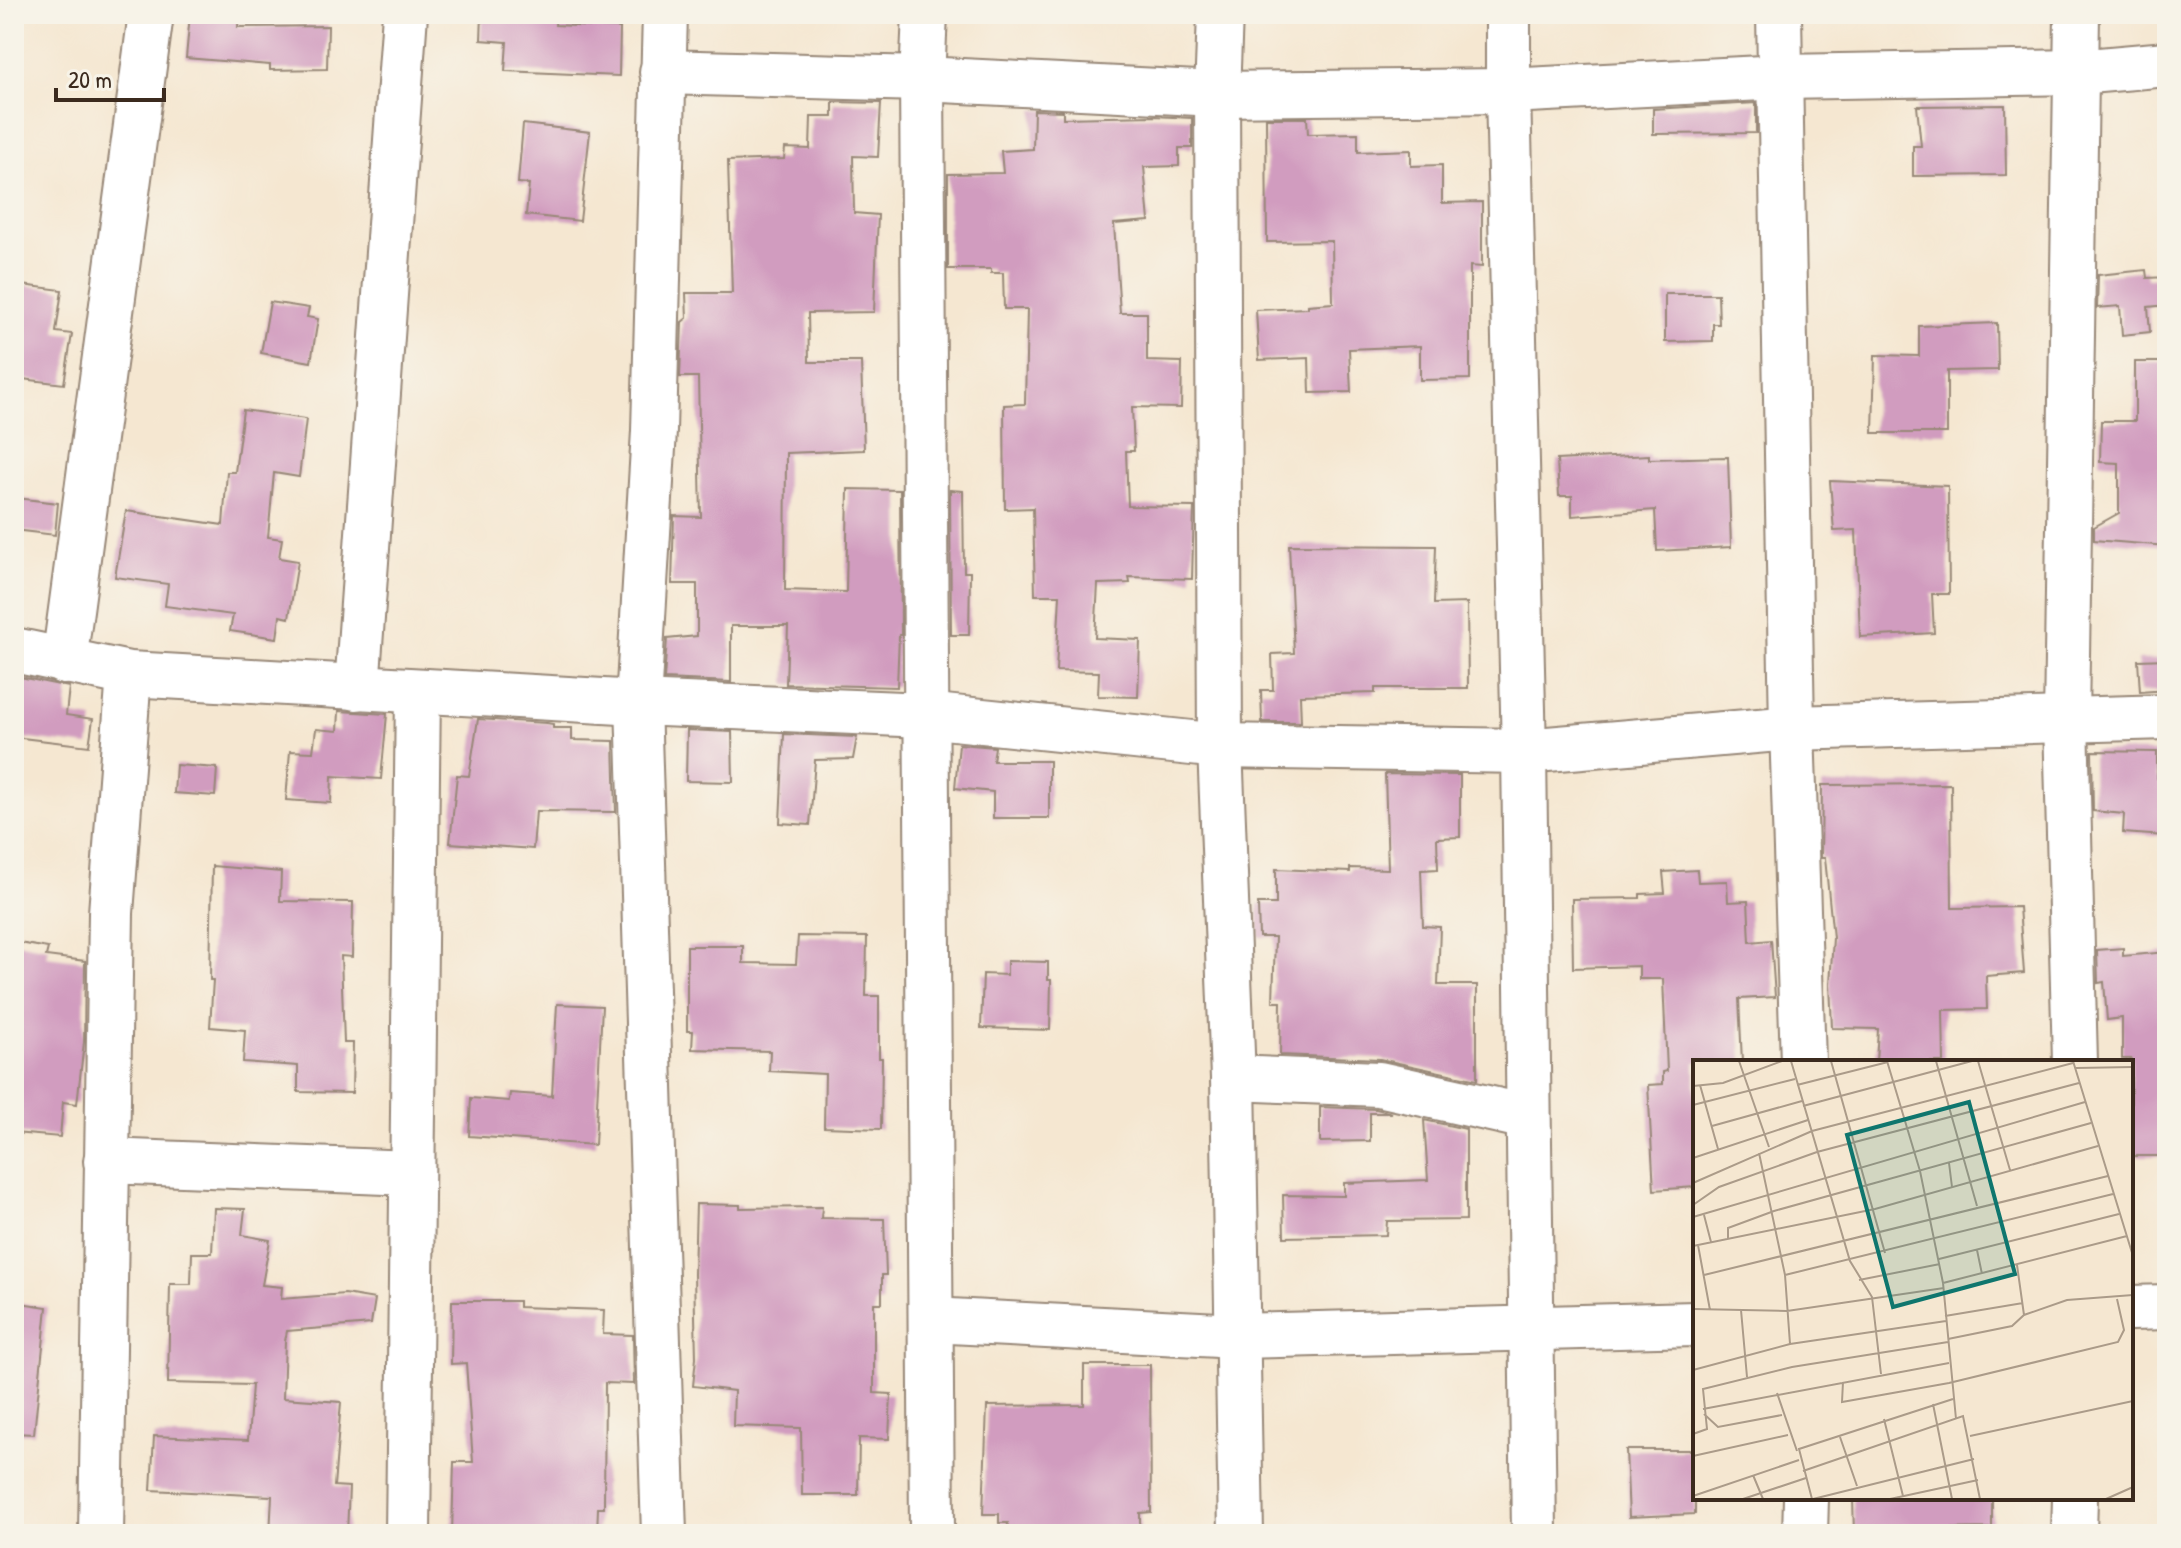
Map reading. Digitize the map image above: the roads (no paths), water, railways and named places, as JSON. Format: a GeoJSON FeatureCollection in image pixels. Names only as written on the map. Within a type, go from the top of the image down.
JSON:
{"type":"FeatureCollection","features":[{"type":"Feature","properties":{"kind":"street"},"geometry":{"type":"LineString","coordinates":[[64,662],[151,14]]}},
{"type":"Feature","properties":{"kind":"street"},"geometry":{"type":"LineString","coordinates":[[357,688],[405,14]]}},
{"type":"Feature","properties":{"kind":"street"},"geometry":{"type":"LineString","coordinates":[[664,1534],[638,703],[654,431],[665,14]]}},
{"type":"Feature","properties":{"kind":"street"},"geometry":{"type":"LineString","coordinates":[[925,14],[922,79],[932,1534]]}},
{"type":"Feature","properties":{"kind":"street"},"geometry":{"type":"LineString","coordinates":[[1220,14],[1217,94],[1220,746],[1233,1078],[1241,1534]]}},
{"type":"Feature","properties":{"kind":"street"},"geometry":{"type":"LineString","coordinates":[[1508,14],[1524,751],[1534,1534]]}},
{"type":"Feature","properties":{"kind":"street"},"geometry":{"type":"LineString","coordinates":[[1779,14],[1792,728],[1803,1060]]}},
{"type":"Feature","properties":{"kind":"street"},"geometry":{"type":"LineString","coordinates":[[2075,1060],[2066,720],[2077,14]]}},
{"type":"Feature","properties":{"kind":"street"},"geometry":{"type":"LineString","coordinates":[[662,72],[922,79],[1217,94],[1508,91],[1782,77],[2077,72],[2167,64]]}},
{"type":"Feature","properties":{"kind":"street"},"geometry":{"type":"LineString","coordinates":[[14,650],[129,674],[638,703],[925,715],[1220,746],[1524,751],[1792,728],[2167,717]]}},
{"type":"Feature","properties":{"kind":"street"},"geometry":{"type":"LineString","coordinates":[[101,1534],[108,1258],[106,1161],[111,913],[129,674]]}},
{"type":"Feature","properties":{"kind":"street"},"geometry":{"type":"LineString","coordinates":[[408,1534],[418,691]]}},
{"type":"Feature","properties":{"kind":"street"},"geometry":{"type":"LineString","coordinates":[[1233,1078],[1379,1084],[1527,1117]]}},
{"type":"Feature","properties":{"kind":"street"},"geometry":{"type":"LineString","coordinates":[[106,1161],[412,1173]]}},
{"type":"Feature","properties":{"kind":"street"},"geometry":{"type":"LineString","coordinates":[[2133,1308],[2167,1307]]}},
{"type":"Feature","properties":{"kind":"street"},"geometry":{"type":"LineString","coordinates":[[931,1320],[1238,1336],[1693,1324]]}},
{"type":"Feature","properties":{"kind":"street"},"geometry":{"type":"LineString","coordinates":[[1805,1534],[1806,1500]]}},
{"type":"Feature","properties":{"kind":"street"},"geometry":{"type":"LineString","coordinates":[[2074,1534],[2075,1500]]}}]}
